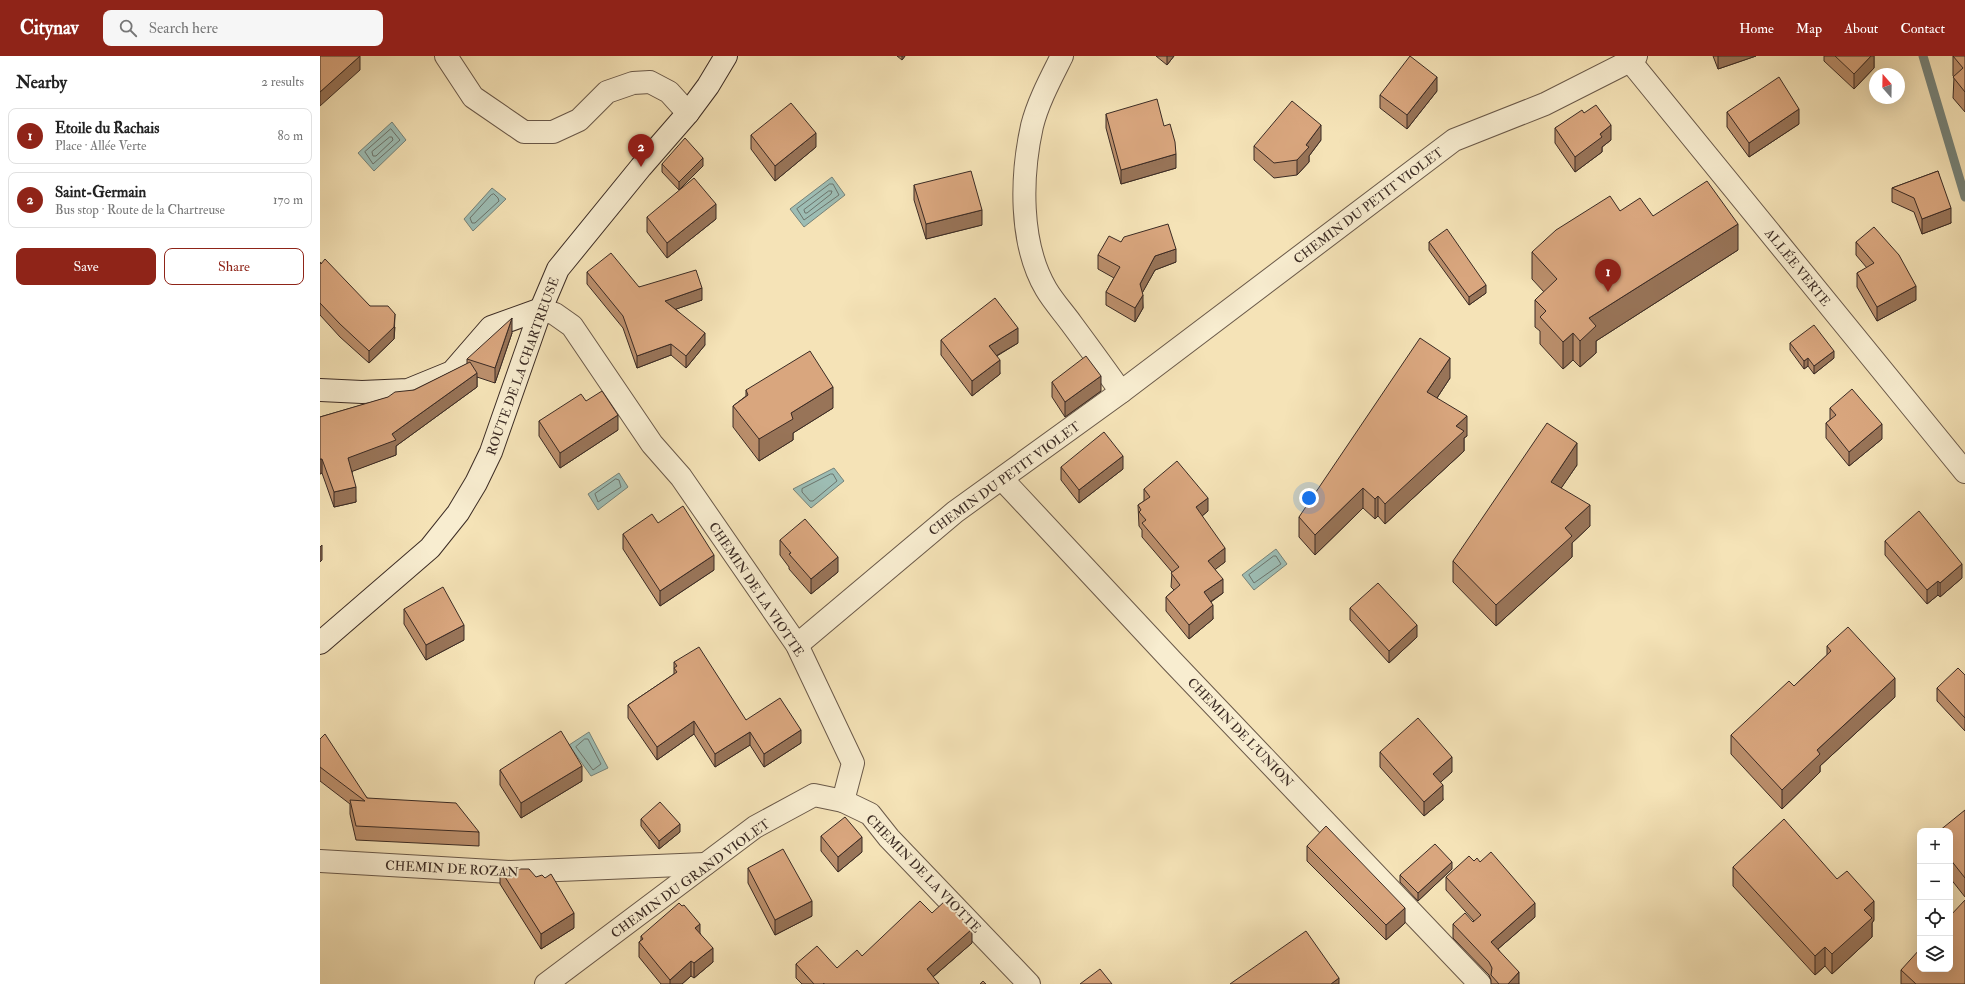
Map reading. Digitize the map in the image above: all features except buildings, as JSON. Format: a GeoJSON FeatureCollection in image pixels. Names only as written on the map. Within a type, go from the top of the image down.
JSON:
{"type":"FeatureCollection","features":[{"type":"Feature","properties":{"kind":"street"},"geometry":{"type":"LineString","coordinates":[[446,56],[473,97],[524,132],[553,132],[579,120],[607,92],[634,84],[650,82],[669,92],[688,113]]}},
{"type":"Feature","properties":{"kind":"street","name":"ROUTE DE LA CHARTREUSE"},"geometry":{"type":"LineString","coordinates":[[320,643],[430,548],[458,513],[491,452],[541,309],[558,269],[641,167],[688,113],[708,86],[726,56]]}},
{"type":"Feature","properties":{"kind":"street"},"geometry":{"type":"LineString","coordinates":[[1062,56],[1045,90],[1032,125],[1024,195],[1028,244],[1034,264],[1046,289],[1121,392]]}},
{"type":"Feature","properties":{"kind":"street","name":"CHEMIN DU PETIT VIOLET"},"geometry":{"type":"LineString","coordinates":[[797,645],[955,512],[1121,392],[1454,140],[1545,104],[1633,59]]}},
{"type":"Feature","properties":{"kind":"street","name":"ALLÉE VERTE"},"geometry":{"type":"LineString","coordinates":[[1633,59],[1965,472]]}},
{"type":"Feature","properties":{"kind":"street"},"geometry":{"type":"LineString","coordinates":[[320,390],[362,392],[408,390],[452,372],[491,328],[541,309]]}},
{"type":"Feature","properties":{"kind":"street","name":"CHEMIN DE LA VIOTTE"},"geometry":{"type":"LineString","coordinates":[[541,309],[555,314],[572,326],[652,444],[681,477],[797,645],[853,763],[843,801],[870,814],[889,838],[1029,984]]}},
{"type":"Feature","properties":{"kind":"street","name":"CHEMIN DE L'UNION"},"geometry":{"type":"LineString","coordinates":[[1002,479],[1480,984]]}},
{"type":"Feature","properties":{"kind":"street","name":"CHEMIN DU GRAND VIOLET"},"geometry":{"type":"LineString","coordinates":[[546,984],[755,828],[814,795],[843,801]]}},
{"type":"Feature","properties":{"kind":"street","name":"CHEMIN DE ROZAN"},"geometry":{"type":"LineString","coordinates":[[320,861],[510,872],[705,864]]}},
{"type":"Feature","properties":{"kind":"water"},"geometry":{"type":"Polygon","coordinates":[[[392,122],[406,140],[374,171],[358,153],[392,122]]]}},
{"type":"Feature","properties":{"kind":"water"},"geometry":{"type":"Polygon","coordinates":[[[832,177],[845,195],[804,227],[790,209],[832,177]]]}},
{"type":"Feature","properties":{"kind":"water"},"geometry":{"type":"Polygon","coordinates":[[[492,188],[506,199],[473,231],[464,219],[492,188]]]}},
{"type":"Feature","properties":{"kind":"water"},"geometry":{"type":"Polygon","coordinates":[[[834,468],[844,481],[811,508],[793,489],[834,468]]]}},
{"type":"Feature","properties":{"kind":"water"},"geometry":{"type":"Polygon","coordinates":[[[619,473],[628,487],[598,510],[588,494],[619,473]]]}},
{"type":"Feature","properties":{"kind":"water"},"geometry":{"type":"Polygon","coordinates":[[[1276,549],[1287,564],[1254,590],[1242,575],[1276,549]]]}},
{"type":"Feature","properties":{"kind":"water"},"geometry":{"type":"Polygon","coordinates":[[[589,732],[608,768],[591,776],[569,745],[589,732]]]}},
{"type":"Feature","properties":{"kind":"waterway"},"geometry":{"type":"LineString","coordinates":[[1923,56],[1965,197]]}},
{"type":"Feature","properties":{"kind":"place","name":"Saint-Germain"},"geometry":{"type":"Point","coordinates":[641,167]}},
{"type":"Feature","properties":{"kind":"place","name":"Etoile du Rachais"},"geometry":{"type":"Point","coordinates":[1608,292]}}]}
